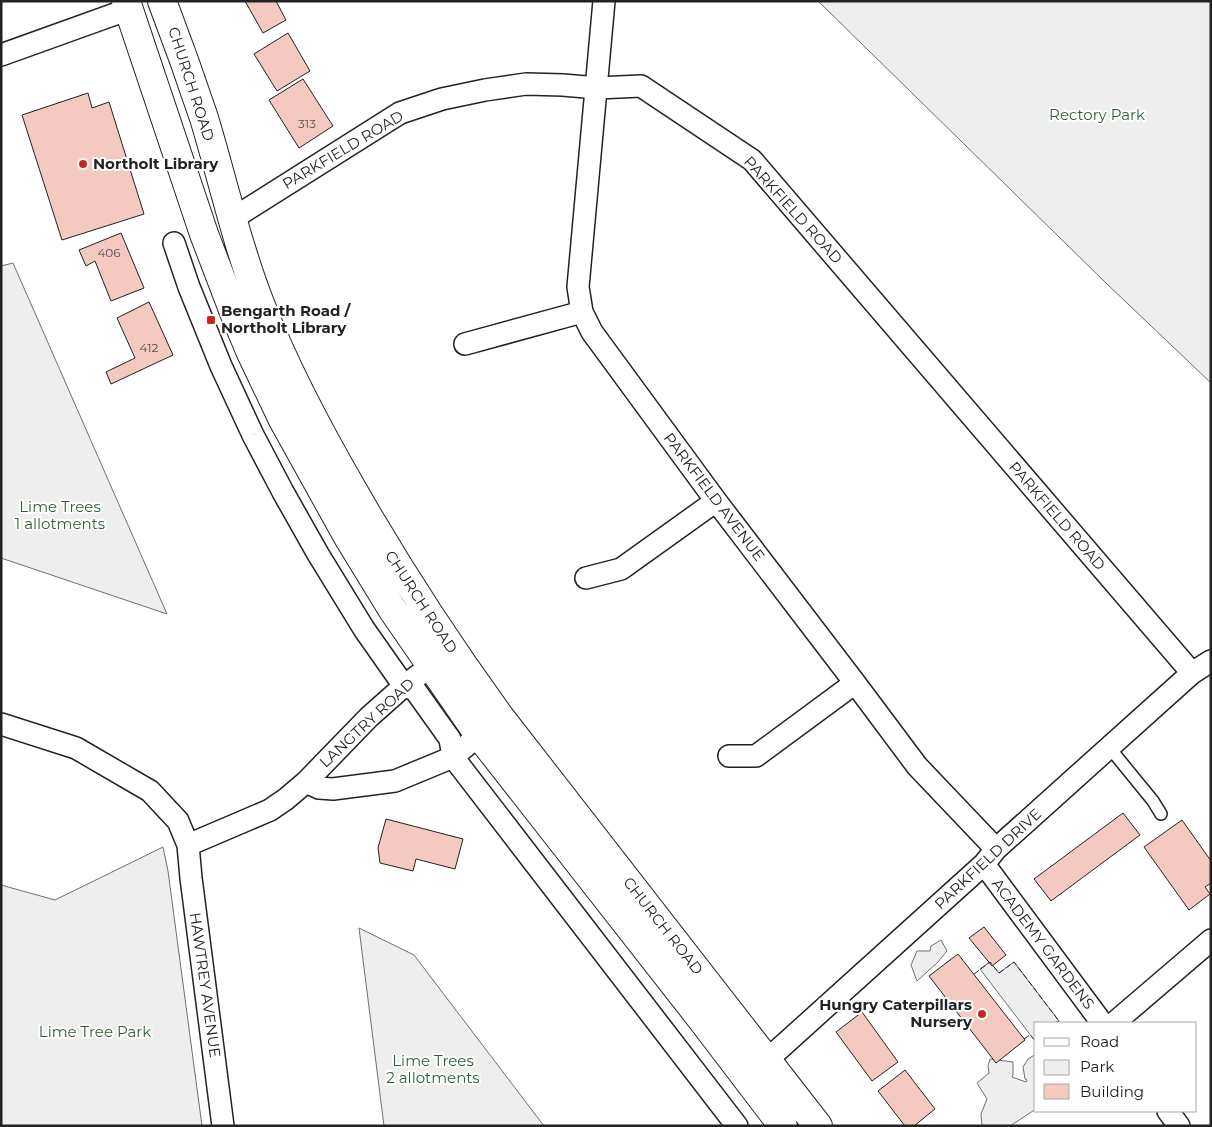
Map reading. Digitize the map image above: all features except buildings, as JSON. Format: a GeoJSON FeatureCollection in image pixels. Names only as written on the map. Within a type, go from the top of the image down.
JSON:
{"type":"FeatureCollection","features":[{"type":"Feature","properties":{"kind":"highway","name":"CHURCH ROAD"},"geometry":{"type":"LineString","coordinates":[[162,1],[204,118],[232,219],[261,305],[308,408],[357,499],[416,595],[462,665],[500,717],[818,1126]]}},
{"type":"Feature","properties":{"kind":"highway","name":"CHURCH ROAD"},"geometry":{"type":"LineString","coordinates":[[128,5],[204,234],[235,315],[283,420],[343,528],[392,609],[479,735],[697,1013],[782,1126]]}},
{"type":"Feature","properties":{"kind":"street","name":"PARKFIELD AVENUE"},"geometry":{"type":"LineString","coordinates":[[604,1],[578,288],[582,312],[592,332],[716,501],[916,766],[990,857]]}},
{"type":"Feature","properties":{"kind":"street"},"geometry":{"type":"LineString","coordinates":[[1,56],[128,5]]}},
{"type":"Feature","properties":{"kind":"street","name":"PARKFIELD ROAD"},"geometry":{"type":"LineString","coordinates":[[232,219],[400,113],[442,100],[485,90],[526,84],[597,88],[641,86],[752,160],[1192,673]]}},
{"type":"Feature","properties":{"kind":"street"},"geometry":{"type":"LineString","coordinates":[[174,243],[205,328],[257,444],[282,492],[364,629],[404,686],[415,690],[450,739],[453,757],[737,1126]]}},
{"type":"Feature","properties":{"kind":"street"},"geometry":{"type":"LineString","coordinates":[[465,344],[582,312]]}},
{"type":"Feature","properties":{"kind":"street"},"geometry":{"type":"LineString","coordinates":[[586,578],[621,569],[716,501]]}},
{"type":"Feature","properties":{"kind":"street","name":"PARKFIELD DRIVE"},"geometry":{"type":"LineString","coordinates":[[767,1060],[1109,747],[1192,673],[1211,661]]}},
{"type":"Feature","properties":{"kind":"street","name":"LANGTRY ROAD"},"geometry":{"type":"LineString","coordinates":[[188,845],[270,810],[286,799],[306,782],[369,717],[404,686],[431,666]]}},
{"type":"Feature","properties":{"kind":"street"},"geometry":{"type":"LineString","coordinates":[[729,756],[756,756],[855,683]]}},
{"type":"Feature","properties":{"kind":"street","name":"HAWTREY AVENUE"},"geometry":{"type":"LineString","coordinates":[[1,724],[76,748],[150,791],[178,821],[188,845],[223,1126]]}},
{"type":"Feature","properties":{"kind":"street","name":"LANGTRY ROAD"},"geometry":{"type":"LineString","coordinates":[[306,782],[319,788],[333,788],[395,781],[453,757],[479,735]]}},
{"type":"Feature","properties":{"kind":"street","name":"ACADEMY GARDENS"},"geometry":{"type":"LineString","coordinates":[[990,857],[1101,1022]]}},
{"type":"Feature","properties":{"kind":"street"},"geometry":{"type":"LineString","coordinates":[[1115,1022],[1211,940]]}},
{"type":"Feature","properties":{"kind":"street"},"geometry":{"type":"LineString","coordinates":[[1169,1112],[1179,1126]]}},
{"type":"Feature","properties":{"kind":"lane"},"geometry":{"type":"LineString","coordinates":[[1109,747],[1153,801],[1161,814]]}},
{"type":"Feature","properties":{"kind":"green space","name":"Rectory Park"},"geometry":{"type":"Polygon","coordinates":[[[818,1],[1211,1],[1211,383],[1107,284],[818,1]]]}},
{"type":"Feature","properties":{"kind":"green space","name":"Lime Trees 1 allotments"},"geometry":{"type":"Polygon","coordinates":[[[13,263],[167,614],[1,558],[1,266],[13,263]]]}},
{"type":"Feature","properties":{"kind":"green space","name":"Lime Tree Park"},"geometry":{"type":"Polygon","coordinates":[[[163,847],[168,871],[202,1126],[1,1126],[1,885],[55,900],[163,847]]]}},
{"type":"Feature","properties":{"kind":"green space","name":"Lime Trees 2 allotments"},"geometry":{"type":"Polygon","coordinates":[[[359,928],[414,955],[544,1126],[384,1126],[359,928]]]}},
{"type":"Feature","properties":{"kind":"green space"},"geometry":{"type":"Polygon","coordinates":[[[941,940],[947,951],[917,981],[911,965],[917,951],[930,951],[931,946],[941,940]]]}},
{"type":"Feature","properties":{"kind":"green space"},"geometry":{"type":"Polygon","coordinates":[[[990,962],[999,973],[1014,962],[1059,1021],[1034,1022],[1034,1040],[980,969],[990,962]]]}},
{"type":"Feature","properties":{"kind":"green space"},"geometry":{"type":"Polygon","coordinates":[[[1034,1055],[1034,1110],[1010,1126],[982,1126],[981,1114],[987,1099],[977,1083],[989,1073],[990,1059],[1013,1062],[1012,1077],[1026,1082],[1023,1067],[1028,1059],[1034,1055]]]}},
{"type":"Feature","properties":{"kind":"fence"},"geometry":{"type":"LineString","coordinates":[[974,974],[990,962],[999,973],[1014,962],[1059,1021],[1057,1022]]}},
{"type":"Feature","properties":{"kind":"fence"},"geometry":{"type":"LineString","coordinates":[[1024,1039],[1030,1035],[1034,1039]]}},
{"type":"Feature","properties":{"kind":"place","name":"Northolt Library"},"geometry":{"type":"Point","coordinates":[83,164]}},
{"type":"Feature","properties":{"kind":"place","name":"Bengarth Road / Northolt Library"},"geometry":{"type":"Point","coordinates":[211,320]}},
{"type":"Feature","properties":{"kind":"place","name":"Hungry Caterpillars Nursery"},"geometry":{"type":"Point","coordinates":[982,1014]}}]}
